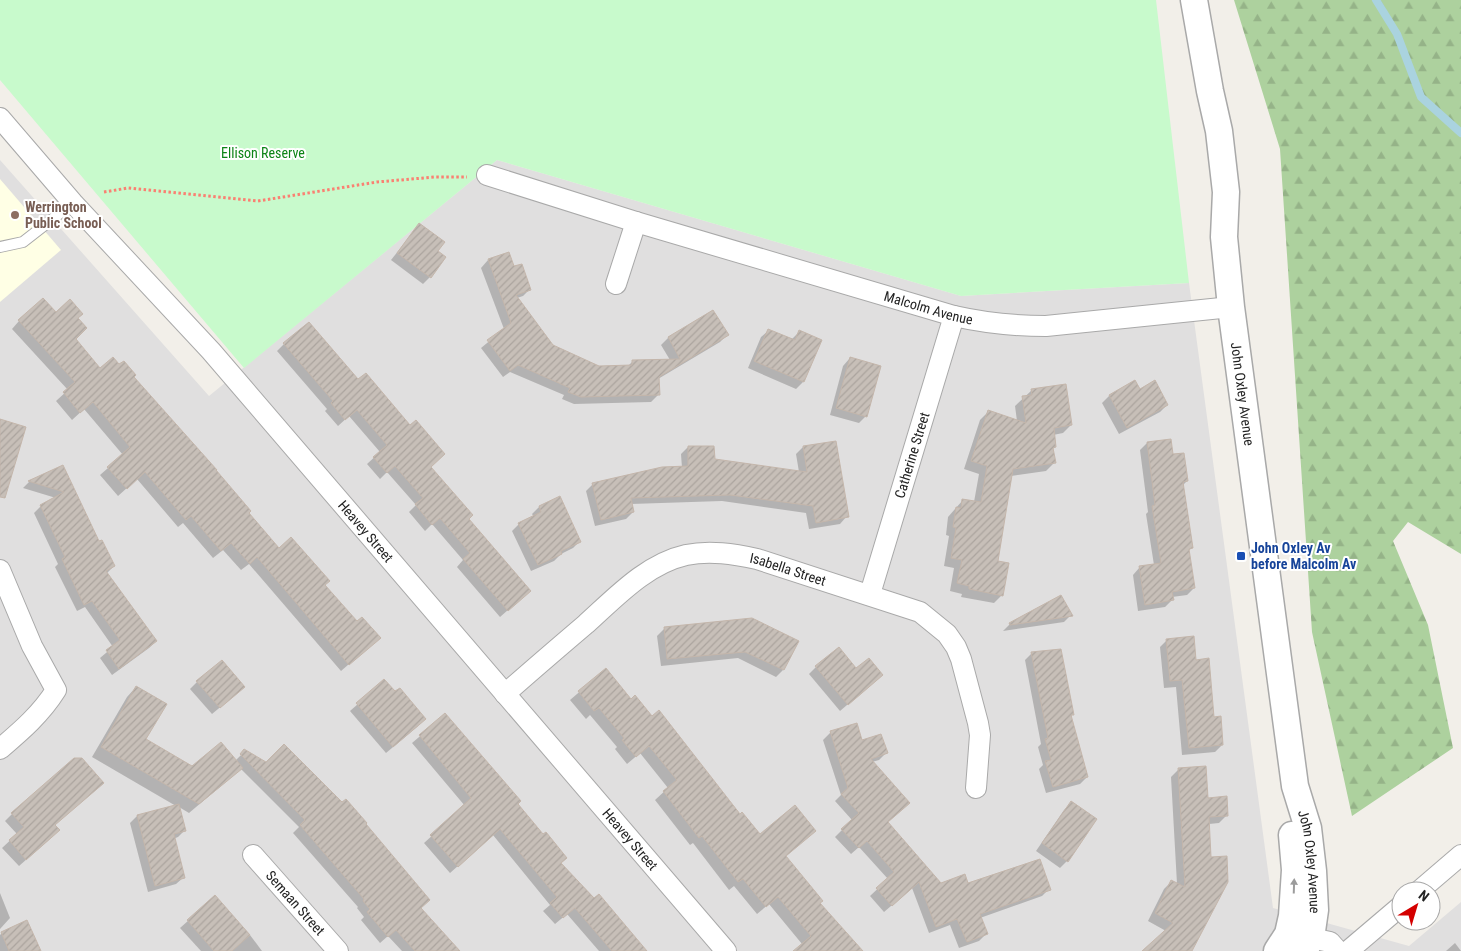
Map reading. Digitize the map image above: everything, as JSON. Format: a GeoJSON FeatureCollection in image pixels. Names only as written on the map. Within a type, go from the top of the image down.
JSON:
{"type":"FeatureCollection","features":[{"type":"Feature","properties":{"kind":"street","name":"John Oxley Avenue"},"geometry":{"type":"LineString","coordinates":[[1194,0],[1219,131],[1226,192],[1224,237],[1231,307],[1295,786],[1308,828],[1313,871],[1315,910],[1295,943]]}},
{"type":"Feature","properties":{"kind":"street","name":"Heavey Street"},"geometry":{"type":"LineString","coordinates":[[0,118],[73,203],[211,351],[726,951]]}},
{"type":"Feature","properties":{"kind":"street","name":"Malcolm Avenue"},"geometry":{"type":"LineString","coordinates":[[487,175],[636,222],[954,316],[1004,325],[1046,326],[1231,307]]}},
{"type":"Feature","properties":{"kind":"street"},"geometry":{"type":"LineString","coordinates":[[616,284],[636,222]]}},
{"type":"Feature","properties":{"kind":"street","name":"Catherine Street"},"geometry":{"type":"LineString","coordinates":[[870,594],[954,316]]}},
{"type":"Feature","properties":{"kind":"street","name":"Isabella Street"},"geometry":{"type":"LineString","coordinates":[[505,694],[638,580],[667,562],[685,556],[720,553],[758,559],[870,594],[920,612],[947,634],[956,646],[961,659],[978,722],[980,735],[976,788]]}},
{"type":"Feature","properties":{"kind":"street"},"geometry":{"type":"LineString","coordinates":[[0,570],[32,646],[56,690],[46,706],[31,723],[0,749]]}},
{"type":"Feature","properties":{"kind":"street","name":"Semaan Street"},"geometry":{"type":"LineString","coordinates":[[253,855],[338,951]]}},
{"type":"Feature","properties":{"kind":"street"},"geometry":{"type":"LineString","coordinates":[[1431,881],[1461,855]]}},
{"type":"Feature","properties":{"kind":"street"},"geometry":{"type":"LineString","coordinates":[[1348,951],[1391,914]]}},
{"type":"Feature","properties":{"kind":"street"},"geometry":{"type":"LineString","coordinates":[[1295,943],[1330,942],[1338,951]]}},
{"type":"Feature","properties":{"kind":"lane"},"geometry":{"type":"LineString","coordinates":[[0,247],[23,242],[73,203]]}},
{"type":"Feature","properties":{"kind":"path"},"geometry":{"type":"LineString","coordinates":[[104,192],[128,188],[258,201],[378,182],[436,177],[464,178],[487,175]]}},
{"type":"Feature","properties":{"kind":"shaded area"},"geometry":{"type":"Polygon","coordinates":[[[0,160],[209,396],[497,160],[961,296],[1189,283],[1273,908],[1409,946],[1427,931],[1441,931],[1441,919],[1461,902],[1461,951],[0,951],[0,160]]]}},
{"type":"Feature","properties":{"kind":"shaded area","name":"Werrington Public School"},"geometry":{"type":"Polygon","coordinates":[[[0,179],[61,250],[0,302],[0,179]]]}},
{"type":"Feature","properties":{"kind":"green space","name":"Ellison Reserve"},"geometry":{"type":"Polygon","coordinates":[[[0,0],[1156,0],[1189,283],[961,296],[497,160],[244,368],[0,80],[0,0]]]}},
{"type":"Feature","properties":{"kind":"green space"},"geometry":{"type":"Polygon","coordinates":[[[1234,0],[1461,0],[1461,554],[1408,522],[1393,541],[1428,625],[1453,748],[1352,816],[1312,632],[1280,149],[1234,0]]]}},
{"type":"Feature","properties":{"kind":"building"},"geometry":{"type":"Polygon","coordinates":[[[419,223],[445,242],[438,251],[446,257],[431,278],[397,253],[419,223]]]}},
{"type":"Feature","properties":{"kind":"building"},"geometry":{"type":"Polygon","coordinates":[[[509,252],[514,266],[522,264],[531,290],[516,295],[553,345],[599,366],[632,365],[632,360],[680,359],[668,337],[713,310],[729,335],[659,377],[660,395],[581,397],[568,392],[570,388],[518,365],[510,371],[487,340],[511,323],[488,259],[509,252]]]}},
{"type":"Feature","properties":{"kind":"building"},"geometry":{"type":"Polygon","coordinates":[[[43,298],[56,312],[70,299],[83,314],[78,318],[87,328],[76,339],[100,368],[113,357],[119,364],[124,361],[136,375],[134,377],[217,470],[251,511],[249,513],[279,548],[291,537],[330,581],[325,585],[357,621],[362,617],[381,638],[349,665],[257,557],[250,564],[231,543],[221,551],[191,516],[186,520],[145,472],[127,489],[107,467],[130,447],[93,402],[80,413],[63,392],[75,382],[18,320],[43,298]]]}},
{"type":"Feature","properties":{"kind":"building"},"geometry":{"type":"Polygon","coordinates":[[[309,322],[358,379],[366,373],[410,425],[416,420],[445,454],[431,467],[473,515],[469,519],[531,591],[508,611],[463,559],[470,553],[440,518],[432,525],[415,504],[423,498],[395,466],[387,473],[373,457],[387,445],[357,410],[345,420],[331,403],[333,401],[283,343],[309,322]]]}},
{"type":"Feature","properties":{"kind":"building"},"geometry":{"type":"Polygon","coordinates":[[[768,329],[795,340],[799,330],[822,340],[804,382],[754,361],[768,329]]]}},
{"type":"Feature","properties":{"kind":"building"},"geometry":{"type":"Polygon","coordinates":[[[850,357],[881,366],[867,417],[836,408],[850,357]]]}},
{"type":"Feature","properties":{"kind":"building"},"geometry":{"type":"Polygon","coordinates":[[[1135,380],[1140,389],[1155,380],[1168,405],[1127,428],[1109,395],[1135,380]]]}},
{"type":"Feature","properties":{"kind":"building"},"geometry":{"type":"Polygon","coordinates":[[[1066,384],[1072,425],[1054,428],[1056,447],[1053,448],[1056,463],[1013,469],[998,561],[1009,563],[1003,596],[969,589],[969,586],[957,583],[962,560],[951,558],[956,528],[953,527],[956,507],[961,508],[962,499],[981,502],[987,466],[971,461],[988,410],[1026,423],[1022,396],[1032,395],[1031,389],[1066,384]]]}},
{"type":"Feature","properties":{"kind":"building"},"geometry":{"type":"Polygon","coordinates":[[[0,419],[26,427],[5,498],[0,497],[0,419]]]}},
{"type":"Feature","properties":{"kind":"building"},"geometry":{"type":"Polygon","coordinates":[[[1171,439],[1173,454],[1184,453],[1188,481],[1183,482],[1193,548],[1189,549],[1195,588],[1172,592],[1174,600],[1145,605],[1139,566],[1161,563],[1152,506],[1155,505],[1147,442],[1171,439]]]}},
{"type":"Feature","properties":{"kind":"building"},"geometry":{"type":"Polygon","coordinates":[[[836,441],[849,517],[816,523],[813,506],[730,495],[631,498],[634,512],[601,520],[592,483],[662,467],[688,466],[688,446],[714,446],[715,459],[807,472],[803,446],[836,441]]]}},
{"type":"Feature","properties":{"kind":"building"},"geometry":{"type":"Polygon","coordinates":[[[63,465],[99,541],[102,540],[115,566],[106,571],[157,641],[119,669],[106,650],[120,640],[92,601],[84,605],[62,559],[65,557],[40,505],[64,492],[28,481],[63,465]]]}},
{"type":"Feature","properties":{"kind":"building"},"geometry":{"type":"Polygon","coordinates":[[[560,496],[581,542],[561,551],[562,554],[538,565],[518,523],[541,512],[539,506],[560,496]]]}},
{"type":"Feature","properties":{"kind":"building"},"geometry":{"type":"Polygon","coordinates":[[[1061,595],[1073,616],[1010,625],[1009,623],[1061,595]]]}},
{"type":"Feature","properties":{"kind":"building"},"geometry":{"type":"Polygon","coordinates":[[[752,618],[799,641],[784,670],[745,652],[667,659],[664,627],[752,618]]]}},
{"type":"Feature","properties":{"kind":"building"},"geometry":{"type":"Polygon","coordinates":[[[1194,636],[1196,660],[1209,658],[1214,717],[1221,716],[1223,745],[1189,748],[1182,680],[1170,681],[1166,639],[1194,636]]]}},
{"type":"Feature","properties":{"kind":"building"},"geometry":{"type":"Polygon","coordinates":[[[839,647],[856,668],[869,658],[883,675],[848,705],[815,666],[839,647]]]}},
{"type":"Feature","properties":{"kind":"building"},"geometry":{"type":"Polygon","coordinates":[[[1061,649],[1074,715],[1071,715],[1088,777],[1053,787],[1045,761],[1051,760],[1045,739],[1048,738],[1031,652],[1061,649]]]}},
{"type":"Feature","properties":{"kind":"building"},"geometry":{"type":"Polygon","coordinates":[[[222,660],[245,687],[220,708],[196,681],[222,660]]]}},
{"type":"Feature","properties":{"kind":"building"},"geometry":{"type":"Polygon","coordinates":[[[606,668],[631,699],[635,695],[652,716],[659,710],[740,814],[742,812],[760,834],[795,805],[816,831],[786,856],[823,901],[820,903],[863,951],[793,951],[811,936],[778,897],[766,907],[743,879],[738,882],[702,836],[699,838],[663,791],[677,780],[649,746],[636,757],[622,740],[624,738],[599,708],[594,711],[578,691],[606,668]]]}},
{"type":"Feature","properties":{"kind":"building"},"geometry":{"type":"Polygon","coordinates":[[[384,679],[395,691],[400,688],[426,719],[393,747],[356,703],[384,679]]]}},
{"type":"Feature","properties":{"kind":"building"},"geometry":{"type":"Polygon","coordinates":[[[136,686],[167,704],[146,739],[192,766],[221,742],[243,768],[199,804],[101,747],[136,686]]]}},
{"type":"Feature","properties":{"kind":"building"},"geometry":{"type":"Polygon","coordinates":[[[445,713],[521,801],[518,804],[543,834],[546,832],[567,858],[561,863],[594,898],[599,894],[647,951],[612,951],[575,908],[563,918],[550,903],[557,897],[500,829],[458,867],[430,835],[471,798],[419,735],[445,713]]]}},
{"type":"Feature","properties":{"kind":"building"},"geometry":{"type":"Polygon","coordinates":[[[857,723],[862,740],[881,734],[888,753],[871,759],[910,803],[888,822],[941,883],[965,874],[968,883],[1040,859],[1051,890],[980,914],[988,934],[967,942],[957,919],[936,927],[919,882],[892,906],[876,888],[894,872],[867,841],[859,848],[841,829],[859,813],[841,794],[848,788],[830,731],[857,723]]]}},
{"type":"Feature","properties":{"kind":"building"},"geometry":{"type":"Polygon","coordinates":[[[284,744],[342,802],[346,799],[367,823],[430,900],[421,908],[460,951],[415,951],[396,930],[388,937],[367,912],[370,909],[363,901],[364,899],[300,825],[305,820],[240,754],[244,749],[266,762],[284,744]]]}},
{"type":"Feature","properties":{"kind":"building"},"geometry":{"type":"Polygon","coordinates":[[[74,758],[82,758],[104,783],[55,825],[60,830],[26,860],[9,840],[24,827],[11,813],[74,758]]]}},
{"type":"Feature","properties":{"kind":"building"},"geometry":{"type":"Polygon","coordinates":[[[1206,766],[1208,798],[1227,796],[1228,816],[1209,817],[1211,857],[1227,856],[1228,882],[1192,951],[1142,951],[1173,923],[1155,913],[1171,880],[1185,887],[1178,768],[1206,766]]]}},
{"type":"Feature","properties":{"kind":"building"},"geometry":{"type":"Polygon","coordinates":[[[1071,801],[1097,819],[1068,862],[1042,843],[1071,801]]]}},
{"type":"Feature","properties":{"kind":"building"},"geometry":{"type":"Polygon","coordinates":[[[179,804],[186,831],[174,834],[185,878],[155,886],[137,815],[179,804]]]}},
{"type":"Feature","properties":{"kind":"building"},"geometry":{"type":"Polygon","coordinates":[[[215,895],[250,935],[232,951],[214,951],[187,920],[215,895]]]}},
{"type":"Feature","properties":{"kind":"building"},"geometry":{"type":"Polygon","coordinates":[[[27,920],[41,951],[9,951],[1,932],[27,920]]]}},
{"type":"Feature","properties":{"kind":"waterway"},"geometry":{"type":"LineString","coordinates":[[1376,0],[1397,34],[1421,97],[1461,133]]}},
{"type":"Feature","properties":{"kind":"place","name":"Werrington Public School"},"geometry":{"type":"Point","coordinates":[15,215]}},
{"type":"Feature","properties":{"kind":"place","name":"John Oxley Av before Malcolm Av"},"geometry":{"type":"Point","coordinates":[1241,556]}}]}
